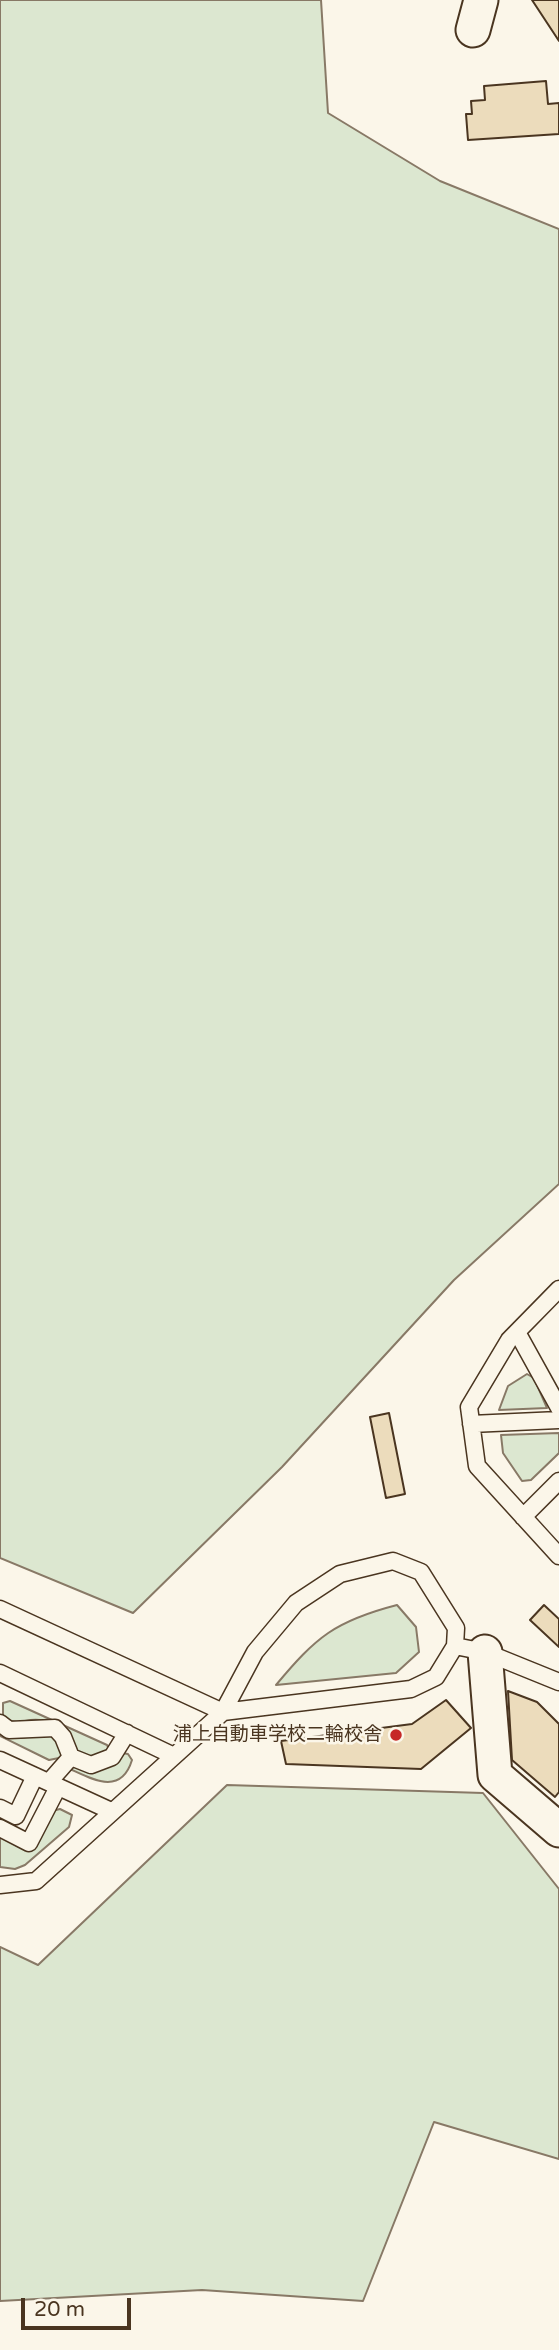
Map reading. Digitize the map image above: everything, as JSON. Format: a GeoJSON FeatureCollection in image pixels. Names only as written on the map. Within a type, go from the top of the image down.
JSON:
{"type":"FeatureCollection","features":[{"type":"Feature","properties":{"kind":"street"},"geometry":{"type":"LineString","coordinates":[[470,1649],[495,1774],[559,1830]]}},
{"type":"Feature","properties":{"kind":"lane"},"geometry":{"type":"LineString","coordinates":[[556,1297],[517,1332],[469,1408],[477,1466],[559,1555]]}},
{"type":"Feature","properties":{"kind":"lane"},"geometry":{"type":"LineString","coordinates":[[517,1332],[559,1408]]}},
{"type":"Feature","properties":{"kind":"lane"},"geometry":{"type":"LineString","coordinates":[[471,1424],[559,1420]]}},
{"type":"Feature","properties":{"kind":"lane"},"geometry":{"type":"LineString","coordinates":[[523,1517],[559,1481]]}},
{"type":"Feature","properties":{"kind":"lane"},"geometry":{"type":"LineString","coordinates":[[0,1885],[36,1881],[223,1712],[255,1652],[296,1603],[340,1574],[393,1562],[421,1572],[470,1649],[559,1682]]}},
{"type":"Feature","properties":{"kind":"lane"},"geometry":{"type":"LineString","coordinates":[[0,1609],[223,1712],[411,1689],[436,1676],[470,1649]]}},
{"type":"Feature","properties":{"kind":"lane"},"geometry":{"type":"LineString","coordinates":[[1,1676],[174,1756]]}},
{"type":"Feature","properties":{"kind":"lane"},"geometry":{"type":"LineString","coordinates":[[0,1723],[9,1730],[55,1728],[64,1737],[71,1757],[91,1765],[112,1757],[127,1733]]}},
{"type":"Feature","properties":{"kind":"lane"},"geometry":{"type":"LineString","coordinates":[[0,1808],[16,1816],[71,1757]]}},
{"type":"Feature","properties":{"kind":"lane"},"geometry":{"type":"LineString","coordinates":[[0,1760],[111,1811]]}},
{"type":"Feature","properties":{"kind":"lane"},"geometry":{"type":"LineString","coordinates":[[0,1828],[29,1843],[48,1781]]}},
{"type":"Feature","properties":{"kind":"green space"},"geometry":{"type":"Polygon","coordinates":[[[0,0],[321,0],[328,113],[440,181],[559,229],[559,1184],[454,1280],[282,1467],[133,1613],[0,1558],[0,0]]]}},
{"type":"Feature","properties":{"kind":"green space"},"geometry":{"type":"Polygon","coordinates":[[[527,1374],[534,1378],[547,1408],[499,1410],[508,1386],[527,1374]]]}},
{"type":"Feature","properties":{"kind":"green space"},"geometry":{"type":"Polygon","coordinates":[[[559,1433],[559,1453],[531,1480],[522,1481],[503,1453],[501,1435],[559,1433]]]}},
{"type":"Feature","properties":{"kind":"green space"},"geometry":{"type":"Polygon","coordinates":[[[397,1605],[416,1627],[419,1652],[396,1673],[276,1685],[303,1654],[328,1633],[358,1618],[397,1605]]]}},
{"type":"Feature","properties":{"kind":"green space"},"geometry":{"type":"Polygon","coordinates":[[[10,1701],[107,1745],[109,1749],[98,1758],[80,1756],[53,1724],[40,1720],[19,1722],[3,1718],[3,1703],[10,1701]]]}},
{"type":"Feature","properties":{"kind":"green space"},"geometry":{"type":"Polygon","coordinates":[[[0,1731],[19,1738],[53,1734],[64,1757],[49,1760],[0,1736],[0,1731]]]}},
{"type":"Feature","properties":{"kind":"green space"},"geometry":{"type":"Polygon","coordinates":[[[122,1753],[128,1754],[132,1760],[121,1778],[113,1781],[96,1780],[70,1769],[70,1764],[86,1769],[98,1769],[110,1764],[122,1753]]]}},
{"type":"Feature","properties":{"kind":"green space"},"geometry":{"type":"Polygon","coordinates":[[[227,1785],[483,1793],[559,1889],[559,2159],[434,2122],[363,2301],[202,2290],[0,2301],[0,1947],[38,1965],[227,1785]]]}},
{"type":"Feature","properties":{"kind":"green space"},"geometry":{"type":"Polygon","coordinates":[[[60,1809],[72,1815],[69,1827],[25,1865],[15,1869],[0,1867],[0,1835],[33,1849],[52,1811],[60,1809]]]}},
{"type":"Feature","properties":{"kind":"building"},"geometry":{"type":"Polygon","coordinates":[[[532,0],[559,0],[559,41],[532,0]]]}},
{"type":"Feature","properties":{"kind":"building"},"geometry":{"type":"Polygon","coordinates":[[[546,81],[548,104],[559,103],[559,134],[468,140],[466,114],[472,114],[471,101],[485,100],[484,86],[546,81]]]}},
{"type":"Feature","properties":{"kind":"building"},"geometry":{"type":"Polygon","coordinates":[[[389,1413],[405,1494],[386,1498],[370,1417],[389,1413]]]}},
{"type":"Feature","properties":{"kind":"building"},"geometry":{"type":"Polygon","coordinates":[[[544,1605],[559,1619],[559,1647],[530,1620],[544,1605]]]}},
{"type":"Feature","properties":{"kind":"building"},"geometry":{"type":"Polygon","coordinates":[[[508,1691],[537,1702],[559,1724],[559,1792],[555,1797],[512,1760],[508,1691]]]}},
{"type":"Feature","properties":{"kind":"building","name":"浦上自動車学校二輪校舎"},"geometry":{"type":"Polygon","coordinates":[[[446,1700],[471,1728],[421,1769],[286,1764],[281,1741],[412,1724],[446,1700]]]}},
{"type":"Feature","properties":{"kind":"place","name":"浦上自動車学校二輪校舎"},"geometry":{"type":"Point","coordinates":[396,1735]}}]}
